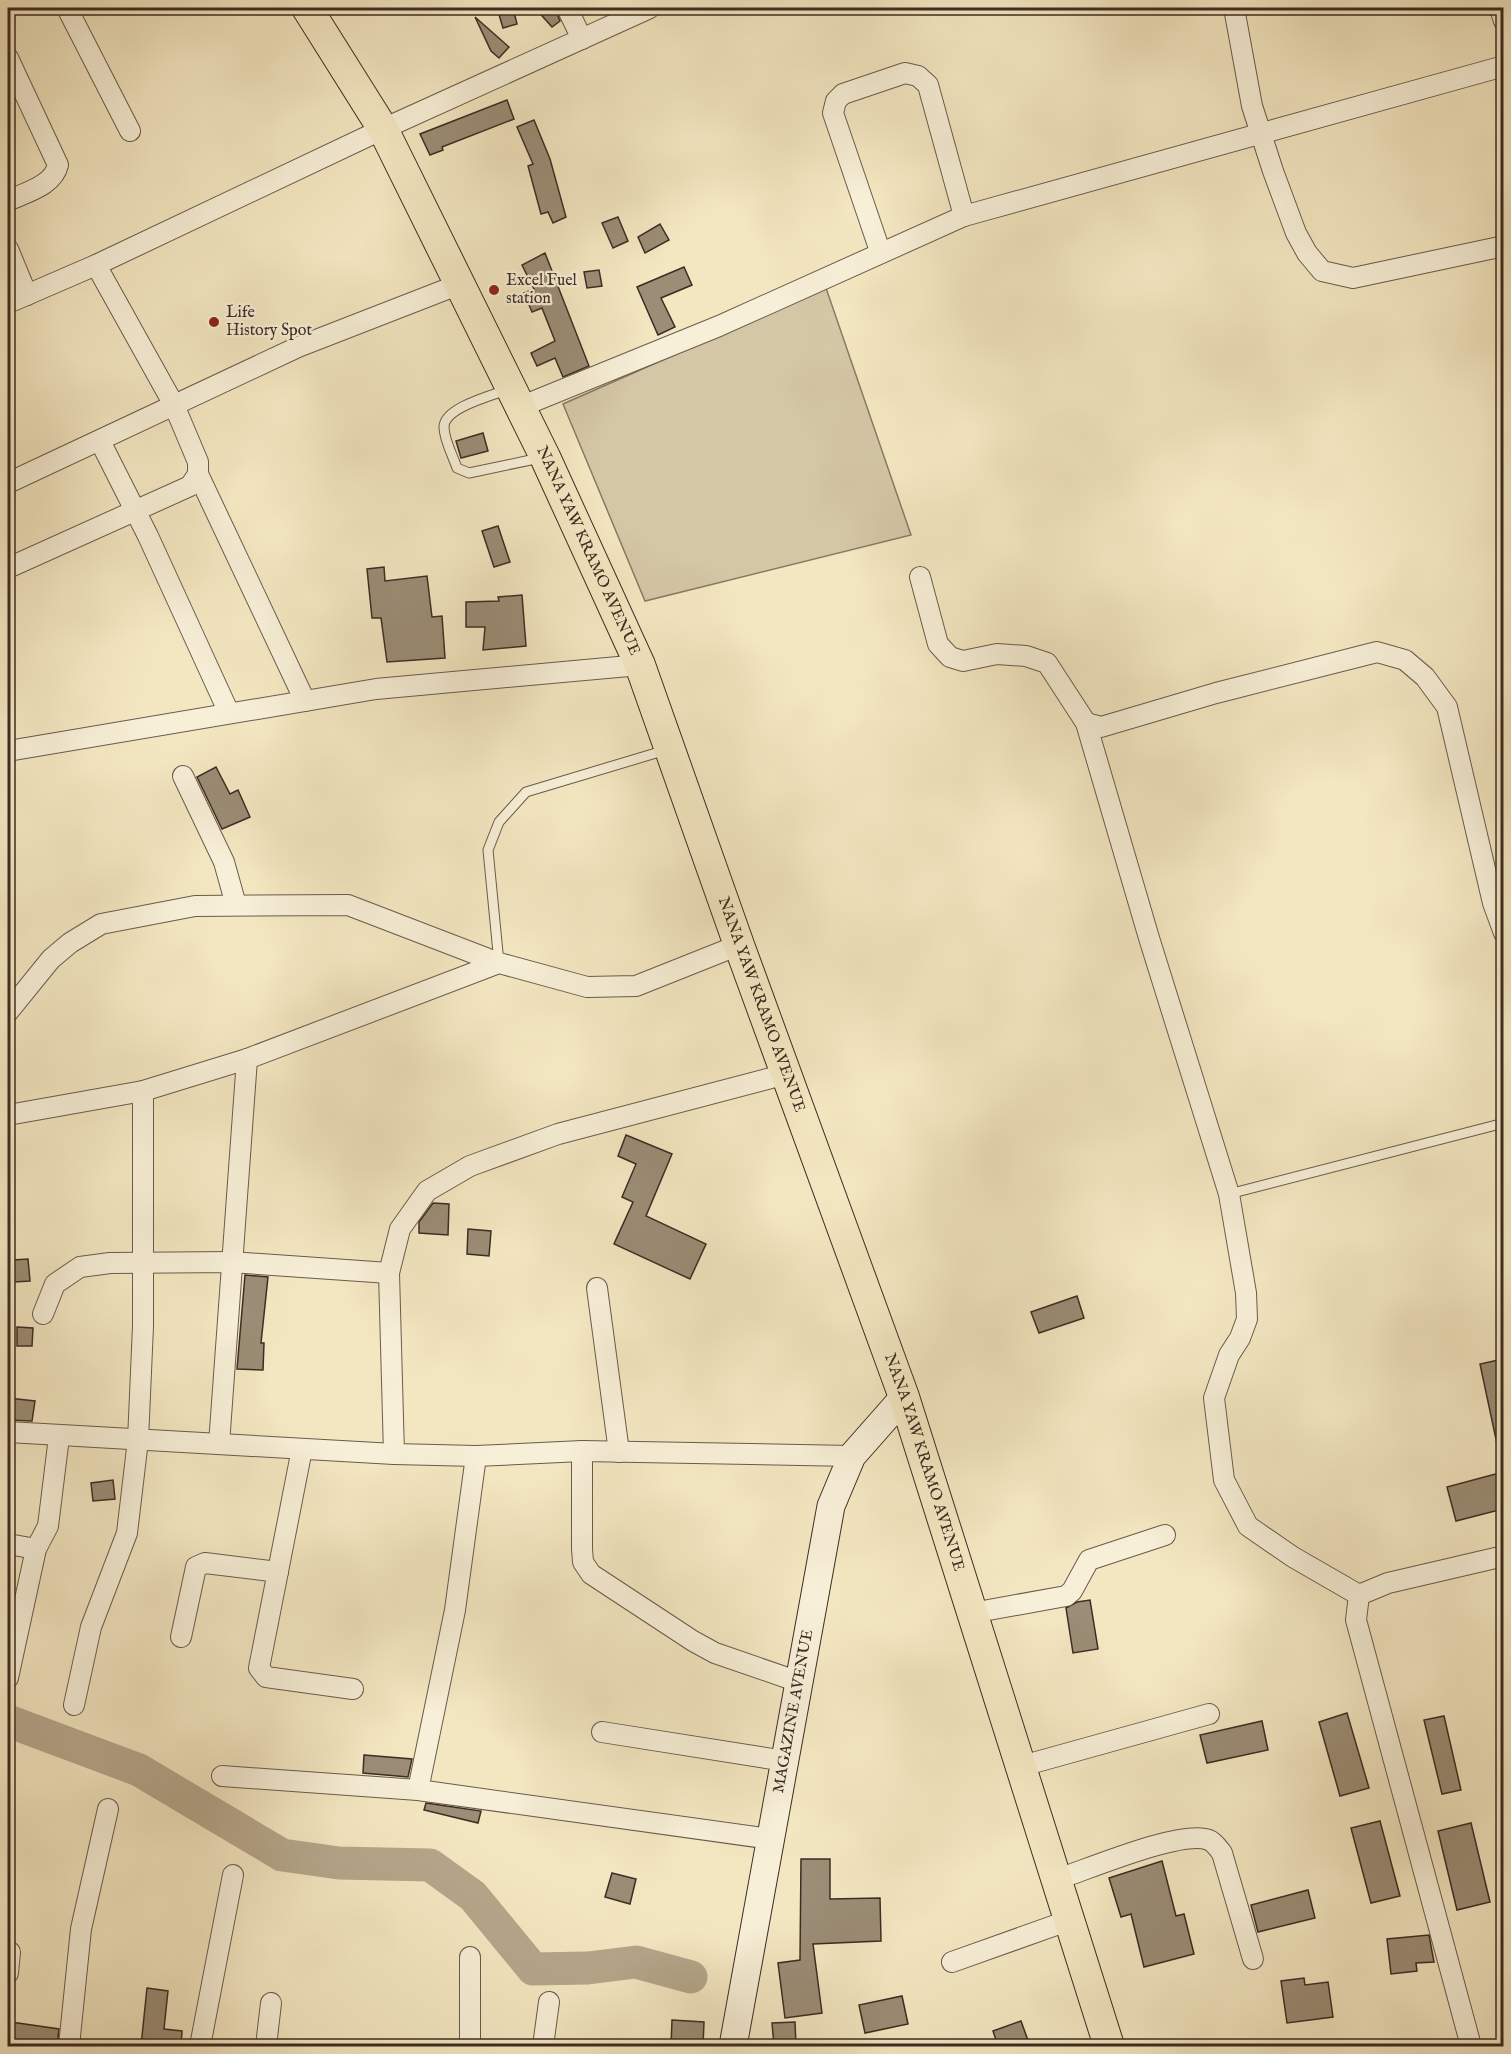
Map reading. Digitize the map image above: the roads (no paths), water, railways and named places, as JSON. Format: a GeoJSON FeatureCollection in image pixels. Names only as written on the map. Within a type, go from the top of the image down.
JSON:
{"type":"FeatureCollection","features":[{"type":"Feature","properties":{"kind":"main road","name":"NANA YAW KRAMO AVENUE"},"geometry":{"type":"LineString","coordinates":[[307,8],[383,129],[545,457],[640,665],[739,945],[904,1397],[1109,2046]]}},
{"type":"Feature","properties":{"kind":"street"},"geometry":{"type":"LineString","coordinates":[[67,8],[130,131]]}},
{"type":"Feature","properties":{"kind":"street"},"geometry":{"type":"LineString","coordinates":[[567,8],[582,39]]}},
{"type":"Feature","properties":{"kind":"street"},"geometry":{"type":"LineString","coordinates":[[8,303],[96,265],[383,129],[651,8]]}},
{"type":"Feature","properties":{"kind":"street"},"geometry":{"type":"LineString","coordinates":[[1234,8],[1252,106],[1261,134],[1296,232],[1307,253],[1322,271],[1353,278],[1503,246]]}},
{"type":"Feature","properties":{"kind":"street"},"geometry":{"type":"LineString","coordinates":[[1500,8],[1503,21]]}},
{"type":"Feature","properties":{"kind":"street"},"geometry":{"type":"LineString","coordinates":[[8,58],[58,165],[56,174],[50,182],[8,201]]}},
{"type":"Feature","properties":{"kind":"street"},"geometry":{"type":"LineString","coordinates":[[516,398],[719,326],[880,251],[964,216],[1503,66]]}},
{"type":"Feature","properties":{"kind":"street"},"geometry":{"type":"LineString","coordinates":[[880,251],[834,113],[836,101],[843,94],[905,73],[918,76],[928,85],[964,216]]}},
{"type":"Feature","properties":{"kind":"street"},"geometry":{"type":"LineString","coordinates":[[8,249],[27,295]]}},
{"type":"Feature","properties":{"kind":"street"},"geometry":{"type":"LineString","coordinates":[[96,265],[174,405],[198,462],[198,474],[305,701]]}},
{"type":"Feature","properties":{"kind":"street"},"geometry":{"type":"LineString","coordinates":[[8,483],[298,347],[460,284]]}},
{"type":"Feature","properties":{"kind":"street"},"geometry":{"type":"LineString","coordinates":[[100,441],[135,510],[229,713]]}},
{"type":"Feature","properties":{"kind":"street"},"geometry":{"type":"LineString","coordinates":[[8,568],[190,486],[198,474]]}},
{"type":"Feature","properties":{"kind":"street"},"geometry":{"type":"LineString","coordinates":[[920,576],[938,644],[950,657],[963,661],[997,654],[1026,656],[1047,663],[1086,723],[1149,938],[1229,1194],[1246,1293],[1247,1319],[1240,1338],[1229,1355],[1214,1398],[1224,1480],[1248,1526],[1293,1557],[1359,1595]]}},
{"type":"Feature","properties":{"kind":"street"},"geometry":{"type":"LineString","coordinates":[[1086,723],[1101,727],[1121,723],[1216,693],[1377,652],[1405,660],[1425,677],[1447,707],[1493,903],[1503,933]]}},
{"type":"Feature","properties":{"kind":"street"},"geometry":{"type":"LineString","coordinates":[[8,751],[376,689],[640,665]]}},
{"type":"Feature","properties":{"kind":"street"},"geometry":{"type":"LineString","coordinates":[[183,776],[224,862],[236,905]]}},
{"type":"Feature","properties":{"kind":"street"},"geometry":{"type":"LineString","coordinates":[[8,1012],[51,959],[70,943],[101,924],[195,906],[348,904],[499,963],[587,987],[636,986],[739,945]]}},
{"type":"Feature","properties":{"kind":"street"},"geometry":{"type":"LineString","coordinates":[[9,1110],[143,1091],[247,1059],[499,963]]}},
{"type":"Feature","properties":{"kind":"street"},"geometry":{"type":"LineString","coordinates":[[219,1444],[247,1059]]}},
{"type":"Feature","properties":{"kind":"street"},"geometry":{"type":"LineString","coordinates":[[394,1454],[388,1273],[399,1229],[427,1191],[470,1166],[558,1134],[786,1074]]}},
{"type":"Feature","properties":{"kind":"street"},"geometry":{"type":"LineString","coordinates":[[74,1705],[91,1627],[127,1533],[138,1440],[143,1262],[143,1091]]}},
{"type":"Feature","properties":{"kind":"street"},"geometry":{"type":"LineString","coordinates":[[43,1314],[55,1284],[80,1267],[143,1262],[231,1262],[388,1273]]}},
{"type":"Feature","properties":{"kind":"street"},"geometry":{"type":"LineString","coordinates":[[597,1288],[619,1452]]}},
{"type":"Feature","properties":{"kind":"street","name":"MAGAZINE AVENUE"},"geometry":{"type":"LineString","coordinates":[[733,2046],[831,1506],[852,1456],[904,1397]]}},
{"type":"Feature","properties":{"kind":"street"},"geometry":{"type":"LineString","coordinates":[[8,1432],[59,1437],[394,1454],[476,1456],[582,1451],[852,1456]]}},
{"type":"Feature","properties":{"kind":"street"},"geometry":{"type":"LineString","coordinates":[[8,1677],[36,1549],[48,1526],[59,1437]]}},
{"type":"Feature","properties":{"kind":"street"},"geometry":{"type":"LineString","coordinates":[[302,1449],[259,1668],[266,1677],[353,1689]]}},
{"type":"Feature","properties":{"kind":"street"},"geometry":{"type":"LineString","coordinates":[[582,1451],[582,1549],[584,1562],[591,1574],[693,1641],[723,1656],[799,1682]]}},
{"type":"Feature","properties":{"kind":"street"},"geometry":{"type":"LineString","coordinates":[[418,1790],[455,1610],[476,1456]]}},
{"type":"Feature","properties":{"kind":"street"},"geometry":{"type":"LineString","coordinates":[[972,1613],[1066,1596],[1072,1591],[1089,1560],[1165,1535]]}},
{"type":"Feature","properties":{"kind":"street"},"geometry":{"type":"LineString","coordinates":[[8,1544],[36,1549]]}},
{"type":"Feature","properties":{"kind":"street"},"geometry":{"type":"LineString","coordinates":[[1359,1595],[1388,1582],[1503,1556]]}},
{"type":"Feature","properties":{"kind":"street"},"geometry":{"type":"LineString","coordinates":[[181,1637],[196,1567],[205,1563],[278,1572]]}},
{"type":"Feature","properties":{"kind":"street"},"geometry":{"type":"LineString","coordinates":[[1359,1595],[1356,1620],[1471,2046]]}},
{"type":"Feature","properties":{"kind":"street"},"geometry":{"type":"LineString","coordinates":[[1022,1766],[1209,1714]]}},
{"type":"Feature","properties":{"kind":"street"},"geometry":{"type":"LineString","coordinates":[[602,1732],[785,1761]]}},
{"type":"Feature","properties":{"kind":"street"},"geometry":{"type":"LineString","coordinates":[[222,1776],[418,1790],[771,1839]]}},
{"type":"Feature","properties":{"kind":"street"},"geometry":{"type":"LineString","coordinates":[[69,2046],[81,1929],[108,1809]]}},
{"type":"Feature","properties":{"kind":"street"},"geometry":{"type":"LineString","coordinates":[[1058,1879],[1177,1839],[1200,1838],[1212,1841],[1221,1853],[1252,1959]]}},
{"type":"Feature","properties":{"kind":"street"},"geometry":{"type":"LineString","coordinates":[[201,2046],[233,1875]]}},
{"type":"Feature","properties":{"kind":"street"},"geometry":{"type":"LineString","coordinates":[[952,1962],[1070,1920]]}},
{"type":"Feature","properties":{"kind":"street"},"geometry":{"type":"LineString","coordinates":[[8,1973],[10,1952]]}},
{"type":"Feature","properties":{"kind":"street"},"geometry":{"type":"LineString","coordinates":[[470,1958],[470,2046]]}},
{"type":"Feature","properties":{"kind":"street"},"geometry":{"type":"LineString","coordinates":[[543,2046],[549,2002]]}},
{"type":"Feature","properties":{"kind":"street"},"geometry":{"type":"LineString","coordinates":[[266,2046],[271,2003]]}},
{"type":"Feature","properties":{"kind":"lane"},"geometry":{"type":"LineString","coordinates":[[516,398],[452,411],[445,420],[444,430],[457,468],[469,473],[545,457]]}},
{"type":"Feature","properties":{"kind":"lane"},"geometry":{"type":"LineString","coordinates":[[499,963],[488,850],[499,822],[526,792],[669,749]]}},
{"type":"Feature","properties":{"kind":"lane"},"geometry":{"type":"LineString","coordinates":[[1229,1194],[1503,1123]]}},
{"type":"Feature","properties":{"kind":"waterway"},"geometry":{"type":"LineString","coordinates":[[8,1721],[139,1770],[282,1855],[339,1863],[430,1865],[473,1896],[533,1969],[588,1968],[636,1962],[691,1977]]}},
{"type":"Feature","properties":{"kind":"place","name":"Excel Fuel station"},"geometry":{"type":"Point","coordinates":[494,290]}},
{"type":"Feature","properties":{"kind":"place","name":"Life History Spot"},"geometry":{"type":"Point","coordinates":[214,322]}}]}
